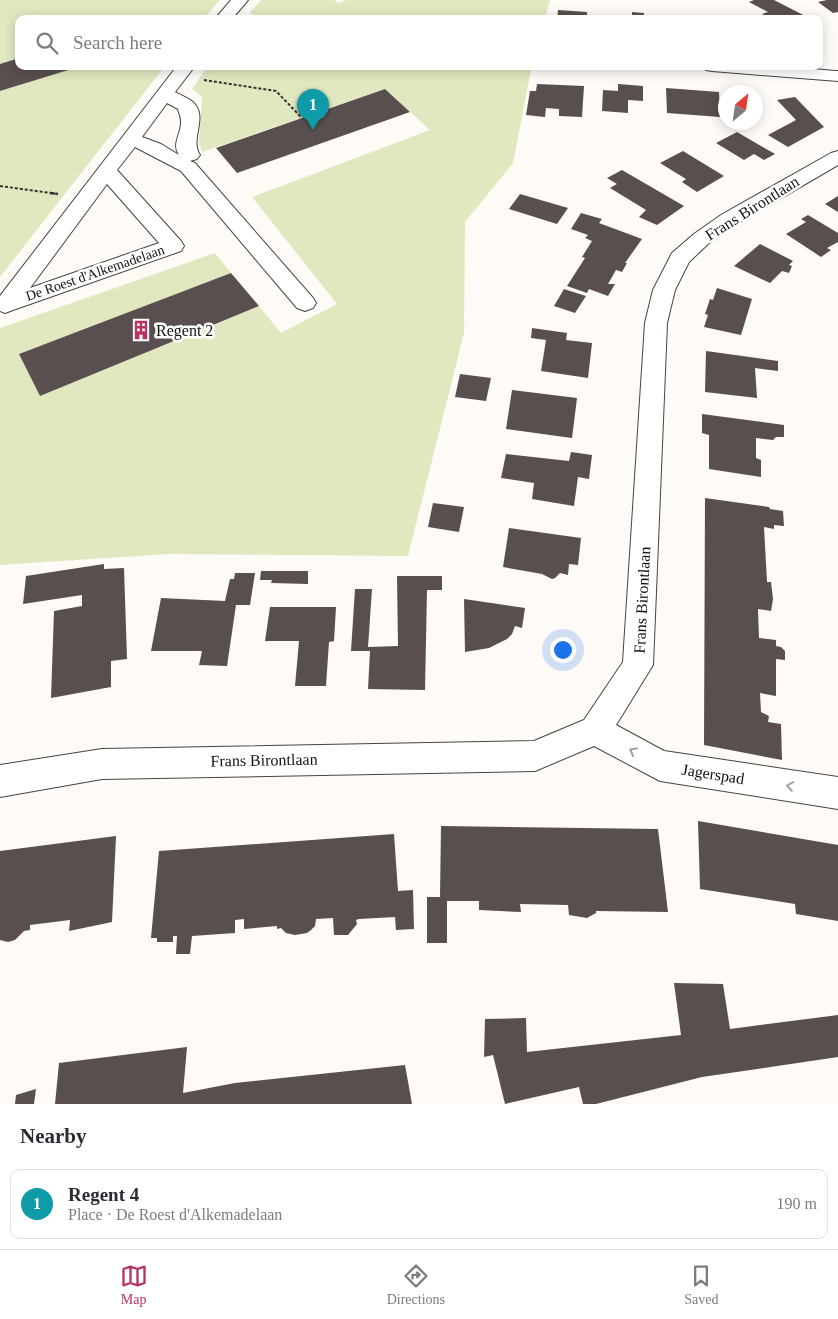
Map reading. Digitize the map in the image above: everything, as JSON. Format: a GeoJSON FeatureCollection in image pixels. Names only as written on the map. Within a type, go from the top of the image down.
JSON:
{"type":"FeatureCollection","features":[{"type":"Feature","properties":{"kind":"street"},"geometry":{"type":"LineString","coordinates":[[227,15],[240,0]]}},
{"type":"Feature","properties":{"kind":"street"},"geometry":{"type":"LineString","coordinates":[[783,70],[836,73]]}},
{"type":"Feature","properties":{"kind":"street","name":"De Roest d'Alkemadelaan"},"geometry":{"type":"LineString","coordinates":[[3,305],[182,71]]}},
{"type":"Feature","properties":{"kind":"street"},"geometry":{"type":"LineString","coordinates":[[165,94],[186,106],[191,122],[186,141],[186,151],[190,155]]}},
{"type":"Feature","properties":{"kind":"street"},"geometry":{"type":"LineString","coordinates":[[130,140],[146,143],[174,161],[188,167],[305,303]]}},
{"type":"Feature","properties":{"kind":"street","name":"Frans Birontlaan"},"geometry":{"type":"LineString","coordinates":[[0,781],[102,764],[535,756],[595,730],[638,665],[656,322],[664,290],[680,258],[702,239],[728,220],[838,157]]}},
{"type":"Feature","properties":{"kind":"street","name":"De Roest d'Alkemadelaan"},"geometry":{"type":"LineString","coordinates":[[3,305],[173,246],[107,170]]}},
{"type":"Feature","properties":{"kind":"street","name":"Jagerspad"},"geometry":{"type":"LineString","coordinates":[[595,730],[660,766],[838,793]]}},
{"type":"Feature","properties":{"kind":"path"},"geometry":{"type":"LineString","coordinates":[[182,71],[276,91],[301,117]]}},
{"type":"Feature","properties":{"kind":"path"},"geometry":{"type":"LineString","coordinates":[[0,186],[86,198]]}},
{"type":"Feature","properties":{"kind":"green space"},"geometry":{"type":"Polygon","coordinates":[[[0,0],[220,0],[207,15],[15,15],[15,59],[0,64],[0,0]]]}},
{"type":"Feature","properties":{"kind":"green space"},"geometry":{"type":"Polygon","coordinates":[[[261,0],[334,0],[338,3],[347,0],[550,0],[546,15],[254,15],[250,12],[261,0]]]}},
{"type":"Feature","properties":{"kind":"green space"},"geometry":{"type":"Polygon","coordinates":[[[67,70],[162,70],[0,277],[0,91],[67,70]]]}},
{"type":"Feature","properties":{"kind":"green space"},"geometry":{"type":"Polygon","coordinates":[[[205,70],[531,70],[513,163],[465,222],[464,333],[408,556],[168,554],[0,565],[0,328],[215,253],[231,273],[19,354],[40,396],[259,306],[281,333],[337,304],[252,197],[430,130],[385,89],[202,152],[199,142],[202,97],[192,89],[205,70]]]}},
{"type":"Feature","properties":{"kind":"building"},"geometry":{"type":"Polygon","coordinates":[[[754,0],[774,0],[803,15],[764,15],[762,14],[768,12],[749,2],[754,0]]]}},
{"type":"Feature","properties":{"kind":"building"},"geometry":{"type":"Polygon","coordinates":[[[838,0],[838,12],[833,13],[818,2],[838,0]]]}},
{"type":"Feature","properties":{"kind":"building"},"geometry":{"type":"Polygon","coordinates":[[[558,10],[587,12],[587,15],[557,15],[558,10]]]}},
{"type":"Feature","properties":{"kind":"building"},"geometry":{"type":"Polygon","coordinates":[[[632,12],[644,13],[644,15],[632,15],[632,12]]]}},
{"type":"Feature","properties":{"kind":"building"},"geometry":{"type":"Polygon","coordinates":[[[15,59],[15,70],[68,70],[0,91],[0,64],[15,59]]]}},
{"type":"Feature","properties":{"kind":"building"},"geometry":{"type":"Polygon","coordinates":[[[537,84],[584,86],[582,117],[559,116],[559,109],[546,108],[545,117],[526,115],[530,91],[536,91],[537,84]]]}},
{"type":"Feature","properties":{"kind":"building"},"geometry":{"type":"Polygon","coordinates":[[[618,84],[643,86],[643,101],[628,100],[628,113],[602,111],[603,90],[618,91],[618,84]]]}},
{"type":"Feature","properties":{"kind":"building"},"geometry":{"type":"Polygon","coordinates":[[[666,88],[718,92],[718,117],[667,113],[666,88]]]}},
{"type":"Feature","properties":{"kind":"building"},"geometry":{"type":"Polygon","coordinates":[[[385,89],[410,112],[237,173],[216,148],[385,89]]]}},
{"type":"Feature","properties":{"kind":"building"},"geometry":{"type":"Polygon","coordinates":[[[795,97],[824,127],[788,147],[768,135],[796,120],[777,100],[795,97]]]}},
{"type":"Feature","properties":{"kind":"building"},"geometry":{"type":"Polygon","coordinates":[[[737,132],[775,154],[764,160],[754,154],[744,160],[716,143],[737,132]]]}},
{"type":"Feature","properties":{"kind":"building"},"geometry":{"type":"Polygon","coordinates":[[[683,151],[724,176],[697,192],[682,182],[686,179],[660,163],[683,151]]]}},
{"type":"Feature","properties":{"kind":"building"},"geometry":{"type":"Polygon","coordinates":[[[622,170],[684,206],[657,225],[639,217],[646,210],[610,188],[617,184],[607,178],[622,170]]]}},
{"type":"Feature","properties":{"kind":"building"},"geometry":{"type":"Polygon","coordinates":[[[520,194],[568,208],[557,224],[509,209],[520,194]]]}},
{"type":"Feature","properties":{"kind":"building"},"geometry":{"type":"Polygon","coordinates":[[[838,196],[838,212],[825,204],[838,196]]]}},
{"type":"Feature","properties":{"kind":"building"},"geometry":{"type":"Polygon","coordinates":[[[581,213],[602,219],[599,223],[642,239],[625,263],[627,263],[622,272],[616,270],[608,284],[615,284],[608,296],[589,289],[587,293],[567,286],[585,258],[582,257],[592,241],[585,238],[588,235],[571,229],[581,213]]]}},
{"type":"Feature","properties":{"kind":"building"},"geometry":{"type":"Polygon","coordinates":[[[808,215],[838,233],[838,242],[827,248],[831,250],[821,257],[786,234],[806,222],[801,219],[808,215]]]}},
{"type":"Feature","properties":{"kind":"building"},"geometry":{"type":"Polygon","coordinates":[[[760,244],[793,261],[789,265],[792,266],[789,273],[782,271],[770,283],[734,266],[760,244]]]}},
{"type":"Feature","properties":{"kind":"building","name":"Regent 2"},"geometry":{"type":"Polygon","coordinates":[[[231,273],[259,306],[40,396],[19,354],[231,273]]]}},
{"type":"Feature","properties":{"kind":"building"},"geometry":{"type":"Polygon","coordinates":[[[717,288],[752,299],[741,335],[704,327],[708,315],[705,314],[710,299],[713,300],[717,288]]]}},
{"type":"Feature","properties":{"kind":"building"},"geometry":{"type":"Polygon","coordinates":[[[564,289],[586,296],[575,313],[554,306],[564,289]]]}},
{"type":"Feature","properties":{"kind":"building"},"geometry":{"type":"Polygon","coordinates":[[[532,328],[567,333],[566,340],[592,343],[588,378],[541,371],[546,340],[531,338],[532,328]]]}},
{"type":"Feature","properties":{"kind":"building"},"geometry":{"type":"Polygon","coordinates":[[[706,351],[778,361],[778,371],[755,368],[757,398],[705,392],[706,351]]]}},
{"type":"Feature","properties":{"kind":"building"},"geometry":{"type":"Polygon","coordinates":[[[460,374],[491,378],[486,401],[455,397],[460,374]]]}},
{"type":"Feature","properties":{"kind":"building"},"geometry":{"type":"Polygon","coordinates":[[[512,390],[577,398],[572,438],[506,429],[512,390]]]}},
{"type":"Feature","properties":{"kind":"building"},"geometry":{"type":"Polygon","coordinates":[[[702,414],[784,425],[784,437],[776,437],[773,440],[756,438],[756,458],[761,460],[761,477],[709,469],[709,435],[702,433],[702,414]]]}},
{"type":"Feature","properties":{"kind":"building"},"geometry":{"type":"Polygon","coordinates":[[[571,452],[592,455],[589,479],[578,477],[574,506],[532,499],[534,483],[501,478],[506,454],[569,461],[571,452]]]}},
{"type":"Feature","properties":{"kind":"building"},"geometry":{"type":"Polygon","coordinates":[[[705,498],[769,507],[770,509],[783,511],[784,526],[774,525],[774,529],[764,527],[767,582],[771,582],[773,599],[771,611],[758,609],[759,638],[776,640],[776,646],[781,647],[785,651],[785,660],[776,659],[776,696],[760,693],[761,712],[769,716],[768,722],[781,724],[782,760],[704,745],[705,498]]]}},
{"type":"Feature","properties":{"kind":"building"},"geometry":{"type":"Polygon","coordinates":[[[433,503],[464,507],[459,532],[428,527],[433,503]]]}},
{"type":"Feature","properties":{"kind":"building"},"geometry":{"type":"Polygon","coordinates":[[[509,528],[581,538],[578,565],[569,564],[568,575],[560,573],[552,579],[542,574],[503,567],[509,528]]]}},
{"type":"Feature","properties":{"kind":"building"},"geometry":{"type":"Polygon","coordinates":[[[104,564],[104,569],[124,568],[127,659],[111,661],[111,687],[51,698],[54,611],[82,606],[82,595],[23,604],[26,576],[104,564]]]}},
{"type":"Feature","properties":{"kind":"building"},"geometry":{"type":"Polygon","coordinates":[[[261,571],[308,571],[308,584],[271,583],[272,580],[260,580],[261,571]]]}},
{"type":"Feature","properties":{"kind":"building"},"geometry":{"type":"Polygon","coordinates":[[[235,573],[255,573],[250,605],[236,605],[227,666],[199,665],[202,651],[151,651],[161,598],[225,601],[230,579],[234,579],[235,573]]]}},
{"type":"Feature","properties":{"kind":"building"},"geometry":{"type":"Polygon","coordinates":[[[397,576],[442,576],[442,590],[427,590],[425,690],[368,689],[370,651],[351,651],[355,589],[372,589],[368,647],[398,646],[397,576]]]}},
{"type":"Feature","properties":{"kind":"building"},"geometry":{"type":"Polygon","coordinates":[[[464,599],[525,608],[522,628],[515,626],[512,634],[507,639],[489,648],[465,652],[464,599]]]}},
{"type":"Feature","properties":{"kind":"building"},"geometry":{"type":"Polygon","coordinates":[[[270,607],[336,607],[334,641],[329,642],[326,686],[295,686],[299,641],[265,641],[270,607]]]}},
{"type":"Feature","properties":{"kind":"building"},"geometry":{"type":"Polygon","coordinates":[[[698,821],[838,845],[838,921],[796,914],[795,904],[700,889],[698,821]]]}},
{"type":"Feature","properties":{"kind":"building"},"geometry":{"type":"Polygon","coordinates":[[[441,826],[658,829],[668,912],[596,911],[596,913],[587,918],[569,915],[568,905],[520,904],[521,912],[479,910],[479,901],[447,901],[447,943],[427,943],[427,897],[440,897],[441,826]]]}},
{"type":"Feature","properties":{"kind":"building"},"geometry":{"type":"Polygon","coordinates":[[[394,834],[398,891],[413,890],[414,929],[396,930],[395,917],[359,919],[356,920],[357,924],[348,935],[334,935],[333,918],[316,919],[315,926],[311,930],[307,933],[295,935],[286,933],[281,928],[277,929],[277,926],[244,929],[244,919],[235,920],[235,933],[192,936],[190,954],[176,954],[177,936],[173,936],[173,942],[157,942],[157,938],[151,938],[159,851],[394,834]]]}},
{"type":"Feature","properties":{"kind":"building"},"geometry":{"type":"Polygon","coordinates":[[[116,836],[112,922],[69,931],[70,920],[30,925],[30,930],[24,931],[15,940],[8,942],[0,940],[0,851],[116,836]]]}},
{"type":"Feature","properties":{"kind":"building"},"geometry":{"type":"Polygon","coordinates":[[[674,983],[723,984],[730,1029],[838,1015],[838,1057],[702,1077],[596,1104],[583,1104],[579,1087],[505,1104],[493,1055],[484,1057],[485,1019],[526,1018],[527,1052],[681,1035],[674,983]]]}},
{"type":"Feature","properties":{"kind":"building"},"geometry":{"type":"Polygon","coordinates":[[[187,1047],[183,1093],[235,1083],[405,1065],[412,1104],[55,1104],[59,1063],[187,1047]]]}},
{"type":"Feature","properties":{"kind":"building"},"geometry":{"type":"Polygon","coordinates":[[[36,1089],[34,1104],[15,1104],[16,1095],[36,1089]]]}},
{"type":"Feature","properties":{"kind":"place","name":"Regent 4"},"geometry":{"type":"Point","coordinates":[313,130]}},
{"type":"Feature","properties":{"kind":"place","name":"Regent 2"},"geometry":{"type":"Point","coordinates":[141,330]}}]}
